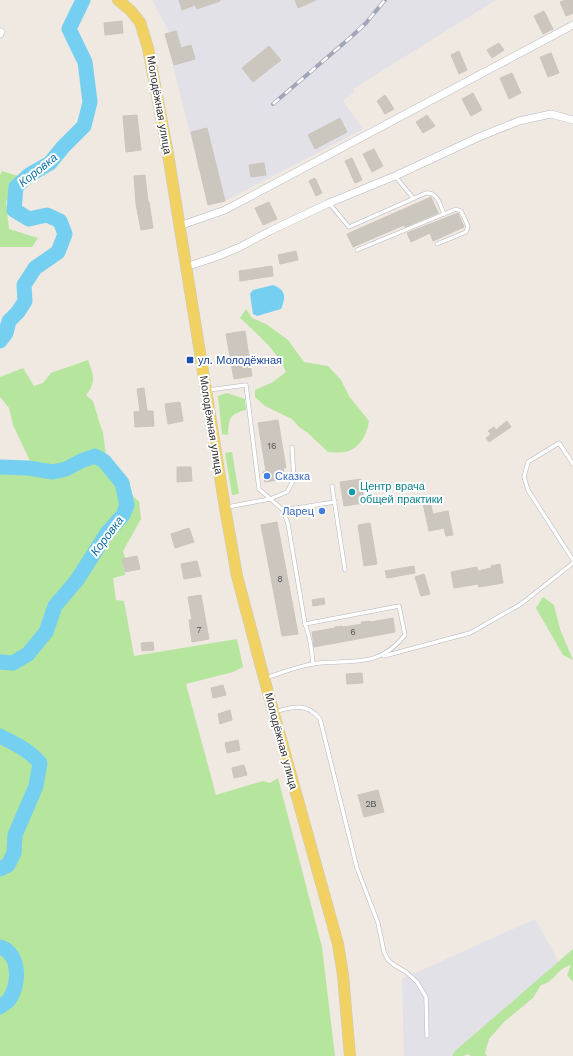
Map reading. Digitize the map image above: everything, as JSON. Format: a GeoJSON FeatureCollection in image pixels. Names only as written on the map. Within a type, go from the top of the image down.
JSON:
{"type":"FeatureCollection","features":[{"type":"Feature","properties":{"kind":"main road","name":"Молодёжная улица"},"geometry":{"type":"LineString","coordinates":[[118,0],[130,10],[140,22],[148,48],[237,576],[305,829],[338,944],[343,974],[350,1056]]}},
{"type":"Feature","properties":{"kind":"street"},"geometry":{"type":"LineString","coordinates":[[179,226],[225,210],[573,25]]}},
{"type":"Feature","properties":{"kind":"street"},"geometry":{"type":"LineString","coordinates":[[186,267],[240,247],[270,230],[329,203],[395,176],[479,137],[519,121],[551,114],[573,120]]}},
{"type":"Feature","properties":{"kind":"lane"},"geometry":{"type":"LineString","coordinates":[[395,176],[413,198]]}},
{"type":"Feature","properties":{"kind":"lane"},"geometry":{"type":"LineString","coordinates":[[329,203],[349,227],[413,198],[431,192],[435,195],[444,214]]}},
{"type":"Feature","properties":{"kind":"lane"},"geometry":{"type":"LineString","coordinates":[[357,250],[456,208],[461,211],[468,226],[466,232],[437,244]]}},
{"type":"Feature","properties":{"kind":"lane"},"geometry":{"type":"LineString","coordinates":[[206,390],[246,385],[259,489],[283,510],[288,524],[313,664]]}},
{"type":"Feature","properties":{"kind":"lane"},"geometry":{"type":"LineString","coordinates":[[573,464],[559,443],[528,462],[524,477],[528,490],[573,560]]}},
{"type":"Feature","properties":{"kind":"lane"},"geometry":{"type":"LineString","coordinates":[[225,508],[270,499],[288,492],[294,479],[292,447]]}},
{"type":"Feature","properties":{"kind":"lane"},"geometry":{"type":"LineString","coordinates":[[332,486],[345,570]]}},
{"type":"Feature","properties":{"kind":"lane"},"geometry":{"type":"LineString","coordinates":[[283,510],[335,502]]}},
{"type":"Feature","properties":{"kind":"lane"},"geometry":{"type":"LineString","coordinates":[[264,678],[313,664],[354,662],[470,633],[521,604],[573,563]]}},
{"type":"Feature","properties":{"kind":"lane"},"geometry":{"type":"LineString","coordinates":[[305,624],[399,606],[405,635],[397,645],[381,656]]}},
{"type":"Feature","properties":{"kind":"lane"},"geometry":{"type":"LineString","coordinates":[[273,712],[291,707],[299,707],[311,711],[320,719],[358,868],[378,923],[384,952],[388,960],[406,972],[417,982],[426,997],[428,1036]]}},
{"type":"Feature","properties":{"kind":"shaded area"},"geometry":{"type":"Polygon","coordinates":[[[152,0],[496,0],[353,89],[355,92],[343,101],[363,129],[225,201],[208,205],[165,34],[169,32],[152,0]]]}},
{"type":"Feature","properties":{"kind":"shaded area"},"geometry":{"type":"Polygon","coordinates":[[[535,919],[559,962],[451,1056],[404,1056],[402,979],[535,919]]]}},
{"type":"Feature","properties":{"kind":"green space"},"geometry":{"type":"Polygon","coordinates":[[[2,171],[18,176],[6,202],[9,229],[38,238],[32,247],[0,247],[0,175],[2,171]]]}},
{"type":"Feature","properties":{"kind":"green space"},"geometry":{"type":"Polygon","coordinates":[[[246,309],[252,318],[266,324],[288,340],[304,362],[328,366],[341,380],[349,396],[369,421],[364,436],[358,445],[349,451],[328,452],[292,419],[265,406],[255,397],[255,390],[273,382],[286,372],[272,349],[240,318],[246,309]]]}},
{"type":"Feature","properties":{"kind":"green space"},"geometry":{"type":"Polygon","coordinates":[[[88,360],[93,382],[86,395],[93,401],[103,433],[107,463],[118,469],[124,477],[130,491],[139,501],[141,519],[123,551],[125,558],[122,559],[125,575],[113,578],[116,600],[124,601],[134,656],[237,639],[243,667],[233,672],[186,684],[216,795],[263,781],[270,783],[278,778],[322,947],[335,1056],[0,1056],[0,473],[31,471],[30,461],[13,425],[9,408],[0,397],[0,377],[23,368],[34,386],[43,383],[51,373],[88,360]]]}},
{"type":"Feature","properties":{"kind":"green space"},"geometry":{"type":"Polygon","coordinates":[[[227,393],[245,399],[246,410],[233,415],[229,425],[228,435],[222,434],[218,396],[227,393]]]}},
{"type":"Feature","properties":{"kind":"green space"},"geometry":{"type":"Polygon","coordinates":[[[232,452],[239,494],[232,495],[225,453],[232,452]]]}},
{"type":"Feature","properties":{"kind":"green space"},"geometry":{"type":"Polygon","coordinates":[[[543,597],[554,605],[560,629],[573,660],[563,655],[536,608],[543,597]]]}},
{"type":"Feature","properties":{"kind":"green space"},"geometry":{"type":"Polygon","coordinates":[[[573,949],[573,982],[567,975],[571,965],[562,969],[549,981],[541,985],[533,998],[504,1022],[489,1039],[485,1053],[487,1056],[471,1056],[468,1054],[464,1056],[452,1056],[455,1051],[573,949]]]}},
{"type":"Feature","properties":{"kind":"water"},"geometry":{"type":"Polygon","coordinates":[[[273,285],[280,289],[284,294],[284,301],[281,309],[257,316],[253,314],[250,294],[253,290],[273,285]]]}},
{"type":"Feature","properties":{"kind":"building"},"geometry":{"type":"Polygon","coordinates":[[[179,0],[220,1],[197,9],[195,5],[182,10],[179,0]]]}},
{"type":"Feature","properties":{"kind":"building"},"geometry":{"type":"Polygon","coordinates":[[[295,0],[316,0],[298,8],[295,0]]]}},
{"type":"Feature","properties":{"kind":"building"},"geometry":{"type":"Polygon","coordinates":[[[573,0],[573,13],[566,16],[560,2],[573,0]]]}},
{"type":"Feature","properties":{"kind":"building"},"geometry":{"type":"Polygon","coordinates":[[[544,11],[553,29],[543,34],[534,16],[544,11]]]}},
{"type":"Feature","properties":{"kind":"building"},"geometry":{"type":"Polygon","coordinates":[[[122,21],[123,33],[105,35],[104,23],[122,21]]]}},
{"type":"Feature","properties":{"kind":"building"},"geometry":{"type":"Polygon","coordinates":[[[176,31],[181,48],[191,45],[195,59],[174,65],[165,34],[176,31]]]}},
{"type":"Feature","properties":{"kind":"building"},"geometry":{"type":"Polygon","coordinates":[[[499,43],[504,50],[492,58],[487,50],[499,43]]]}},
{"type":"Feature","properties":{"kind":"building"},"geometry":{"type":"Polygon","coordinates":[[[269,46],[281,60],[253,82],[242,68],[269,46]]]}},
{"type":"Feature","properties":{"kind":"building"},"geometry":{"type":"Polygon","coordinates":[[[459,51],[467,70],[459,74],[451,55],[459,51]]]}},
{"type":"Feature","properties":{"kind":"building"},"geometry":{"type":"Polygon","coordinates":[[[551,53],[559,73],[548,77],[540,57],[551,53]]]}},
{"type":"Feature","properties":{"kind":"building"},"geometry":{"type":"Polygon","coordinates":[[[512,73],[521,93],[509,99],[500,78],[512,73]]]}},
{"type":"Feature","properties":{"kind":"building"},"geometry":{"type":"Polygon","coordinates":[[[473,93],[482,110],[471,116],[462,99],[473,93]]]}},
{"type":"Feature","properties":{"kind":"building"},"geometry":{"type":"Polygon","coordinates":[[[385,95],[394,109],[385,114],[377,101],[385,95]]]}},
{"type":"Feature","properties":{"kind":"building"},"geometry":{"type":"Polygon","coordinates":[[[137,115],[141,150],[126,152],[123,116],[137,115]]]}},
{"type":"Feature","properties":{"kind":"building"},"geometry":{"type":"Polygon","coordinates":[[[427,115],[435,126],[423,133],[416,122],[427,115]]]}},
{"type":"Feature","properties":{"kind":"building"},"geometry":{"type":"Polygon","coordinates":[[[340,118],[347,132],[315,149],[308,135],[340,118]]]}},
{"type":"Feature","properties":{"kind":"building"},"geometry":{"type":"Polygon","coordinates":[[[207,128],[225,201],[208,205],[191,132],[207,128]]]}},
{"type":"Feature","properties":{"kind":"building"},"geometry":{"type":"Polygon","coordinates":[[[374,149],[383,166],[372,172],[363,154],[374,149]]]}},
{"type":"Feature","properties":{"kind":"building"},"geometry":{"type":"Polygon","coordinates":[[[352,158],[362,180],[355,183],[345,161],[352,158]]]}},
{"type":"Feature","properties":{"kind":"building"},"geometry":{"type":"Polygon","coordinates":[[[264,163],[266,175],[251,177],[249,165],[264,163]]]}},
{"type":"Feature","properties":{"kind":"building"},"geometry":{"type":"Polygon","coordinates":[[[145,175],[153,228],[141,230],[136,204],[134,176],[145,175]]]}},
{"type":"Feature","properties":{"kind":"building"},"geometry":{"type":"Polygon","coordinates":[[[315,178],[322,193],[316,196],[309,181],[315,178]]]}},
{"type":"Feature","properties":{"kind":"building"},"geometry":{"type":"Polygon","coordinates":[[[431,197],[438,213],[405,227],[404,225],[353,247],[347,234],[431,197]]]}},
{"type":"Feature","properties":{"kind":"building"},"geometry":{"type":"Polygon","coordinates":[[[269,202],[277,219],[263,225],[255,208],[269,202]]]}},
{"type":"Feature","properties":{"kind":"building"},"geometry":{"type":"Polygon","coordinates":[[[458,213],[464,227],[433,241],[430,233],[411,242],[407,233],[458,213]]]}},
{"type":"Feature","properties":{"kind":"building"},"geometry":{"type":"Polygon","coordinates":[[[296,251],[298,260],[280,264],[278,255],[296,251]]]}},
{"type":"Feature","properties":{"kind":"building"},"geometry":{"type":"Polygon","coordinates":[[[272,266],[273,276],[240,281],[239,271],[272,266]]]}},
{"type":"Feature","properties":{"kind":"building"},"geometry":{"type":"Polygon","coordinates":[[[245,331],[252,376],[234,379],[226,334],[245,331]]]}},
{"type":"Feature","properties":{"kind":"building"},"geometry":{"type":"Polygon","coordinates":[[[144,388],[147,411],[153,411],[154,426],[135,427],[134,412],[140,411],[137,389],[144,388]]]}},
{"type":"Feature","properties":{"kind":"building"},"geometry":{"type":"Polygon","coordinates":[[[180,402],[183,421],[168,424],[165,404],[180,402]]]}},
{"type":"Feature","properties":{"kind":"building"},"geometry":{"type":"Polygon","coordinates":[[[278,420],[286,468],[283,468],[285,479],[265,482],[263,472],[266,471],[258,423],[278,420]]]}},
{"type":"Feature","properties":{"kind":"building"},"geometry":{"type":"Polygon","coordinates":[[[507,421],[511,427],[489,442],[486,438],[491,434],[488,431],[494,427],[496,430],[507,421]]]}},
{"type":"Feature","properties":{"kind":"building"},"geometry":{"type":"Polygon","coordinates":[[[177,467],[191,467],[192,481],[177,482],[177,467]]]}},
{"type":"Feature","properties":{"kind":"building","name":"Центр врача общей практики"},"geometry":{"type":"Polygon","coordinates":[[[361,479],[364,503],[344,506],[340,482],[361,479]]]}},
{"type":"Feature","properties":{"kind":"building"},"geometry":{"type":"Polygon","coordinates":[[[429,498],[433,514],[448,511],[453,535],[446,536],[444,528],[429,531],[422,499],[429,498]]]}},
{"type":"Feature","properties":{"kind":"building"},"geometry":{"type":"Polygon","coordinates":[[[277,522],[298,634],[282,636],[261,525],[277,522]]]}},
{"type":"Feature","properties":{"kind":"building"},"geometry":{"type":"Polygon","coordinates":[[[370,523],[377,564],[364,566],[358,525],[370,523]]]}},
{"type":"Feature","properties":{"kind":"building"},"geometry":{"type":"Polygon","coordinates":[[[189,528],[194,542],[175,548],[171,534],[189,528]]]}},
{"type":"Feature","properties":{"kind":"building"},"geometry":{"type":"Polygon","coordinates":[[[137,556],[140,569],[125,572],[122,559],[137,556]]]}},
{"type":"Feature","properties":{"kind":"building"},"geometry":{"type":"Polygon","coordinates":[[[197,561],[201,576],[184,579],[181,564],[197,561]]]}},
{"type":"Feature","properties":{"kind":"building"},"geometry":{"type":"Polygon","coordinates":[[[500,564],[503,583],[479,587],[478,584],[454,588],[451,572],[477,567],[478,571],[500,564]]]}},
{"type":"Feature","properties":{"kind":"building"},"geometry":{"type":"Polygon","coordinates":[[[414,566],[415,573],[387,578],[385,571],[414,566]]]}},
{"type":"Feature","properties":{"kind":"building"},"geometry":{"type":"Polygon","coordinates":[[[424,574],[430,594],[421,596],[415,577],[424,574]]]}},
{"type":"Feature","properties":{"kind":"building"},"geometry":{"type":"Polygon","coordinates":[[[201,595],[209,639],[192,642],[189,620],[192,620],[188,597],[201,595]]]}},
{"type":"Feature","properties":{"kind":"building"},"geometry":{"type":"Polygon","coordinates":[[[324,598],[325,604],[313,606],[312,600],[324,598]]]}},
{"type":"Feature","properties":{"kind":"building"},"geometry":{"type":"Polygon","coordinates":[[[393,618],[395,632],[314,647],[312,632],[335,627],[362,624],[361,622],[371,622],[393,618]]]}},
{"type":"Feature","properties":{"kind":"building"},"geometry":{"type":"Polygon","coordinates":[[[153,642],[154,650],[142,651],[141,643],[153,642]]]}},
{"type":"Feature","properties":{"kind":"building"},"geometry":{"type":"Polygon","coordinates":[[[362,673],[363,683],[347,684],[346,674],[362,673]]]}},
{"type":"Feature","properties":{"kind":"building"},"geometry":{"type":"Polygon","coordinates":[[[223,685],[226,695],[213,698],[211,688],[223,685]]]}},
{"type":"Feature","properties":{"kind":"building"},"geometry":{"type":"Polygon","coordinates":[[[230,710],[232,720],[220,724],[218,714],[230,710]]]}},
{"type":"Feature","properties":{"kind":"building"},"geometry":{"type":"Polygon","coordinates":[[[238,740],[240,750],[227,753],[225,743],[238,740]]]}},
{"type":"Feature","properties":{"kind":"building"},"geometry":{"type":"Polygon","coordinates":[[[244,765],[247,775],[234,778],[232,768],[244,765]]]}},
{"type":"Feature","properties":{"kind":"building"},"geometry":{"type":"Polygon","coordinates":[[[378,790],[384,812],[364,817],[358,795],[378,790]]]}},
{"type":"Feature","properties":{"kind":"waterway","name":"Коровка"},"geometry":{"type":"LineString","coordinates":[[0,341],[6,333],[9,321],[18,312],[25,301],[24,285],[35,268],[58,252],[65,234],[60,221],[47,215],[29,219],[14,210],[16,187],[29,175],[50,163],[63,147],[84,126],[90,102],[85,62],[69,29],[83,0]]}},
{"type":"Feature","properties":{"kind":"waterway","name":"Коровка"},"geometry":{"type":"LineString","coordinates":[[0,333],[6,333]]}},
{"type":"Feature","properties":{"kind":"waterway","name":"Коровка"},"geometry":{"type":"LineString","coordinates":[[0,467],[28,468],[53,472],[66,469],[95,456],[104,461],[122,483],[127,505],[123,515],[107,533],[77,580],[55,606],[46,632],[28,654],[13,663],[0,662]]}},
{"type":"Feature","properties":{"kind":"waterway","name":"Коровка"},"geometry":{"type":"LineString","coordinates":[[0,736],[26,751],[40,763],[36,786],[15,835],[14,853],[8,865],[0,869]]}},
{"type":"Feature","properties":{"kind":"waterway","name":"Коровка"},"geometry":{"type":"LineString","coordinates":[[0,947],[7,950],[12,956],[16,971],[15,988],[12,995],[8,1001],[0,1007]]}},
{"type":"Feature","properties":{"kind":"railway"},"geometry":{"type":"LineString","coordinates":[[273,104],[351,37],[366,23],[385,0]]}},
{"type":"Feature","properties":{"kind":"place","name":"ул. Молодёжная"},"geometry":{"type":"Point","coordinates":[190,360]}},
{"type":"Feature","properties":{"kind":"place","name":"Сказка"},"geometry":{"type":"Point","coordinates":[267,476]}},
{"type":"Feature","properties":{"kind":"place","name":"Центр врача общей практики"},"geometry":{"type":"Point","coordinates":[352,492]}},
{"type":"Feature","properties":{"kind":"place","name":"Ларец"},"geometry":{"type":"Point","coordinates":[322,511]}}]}
